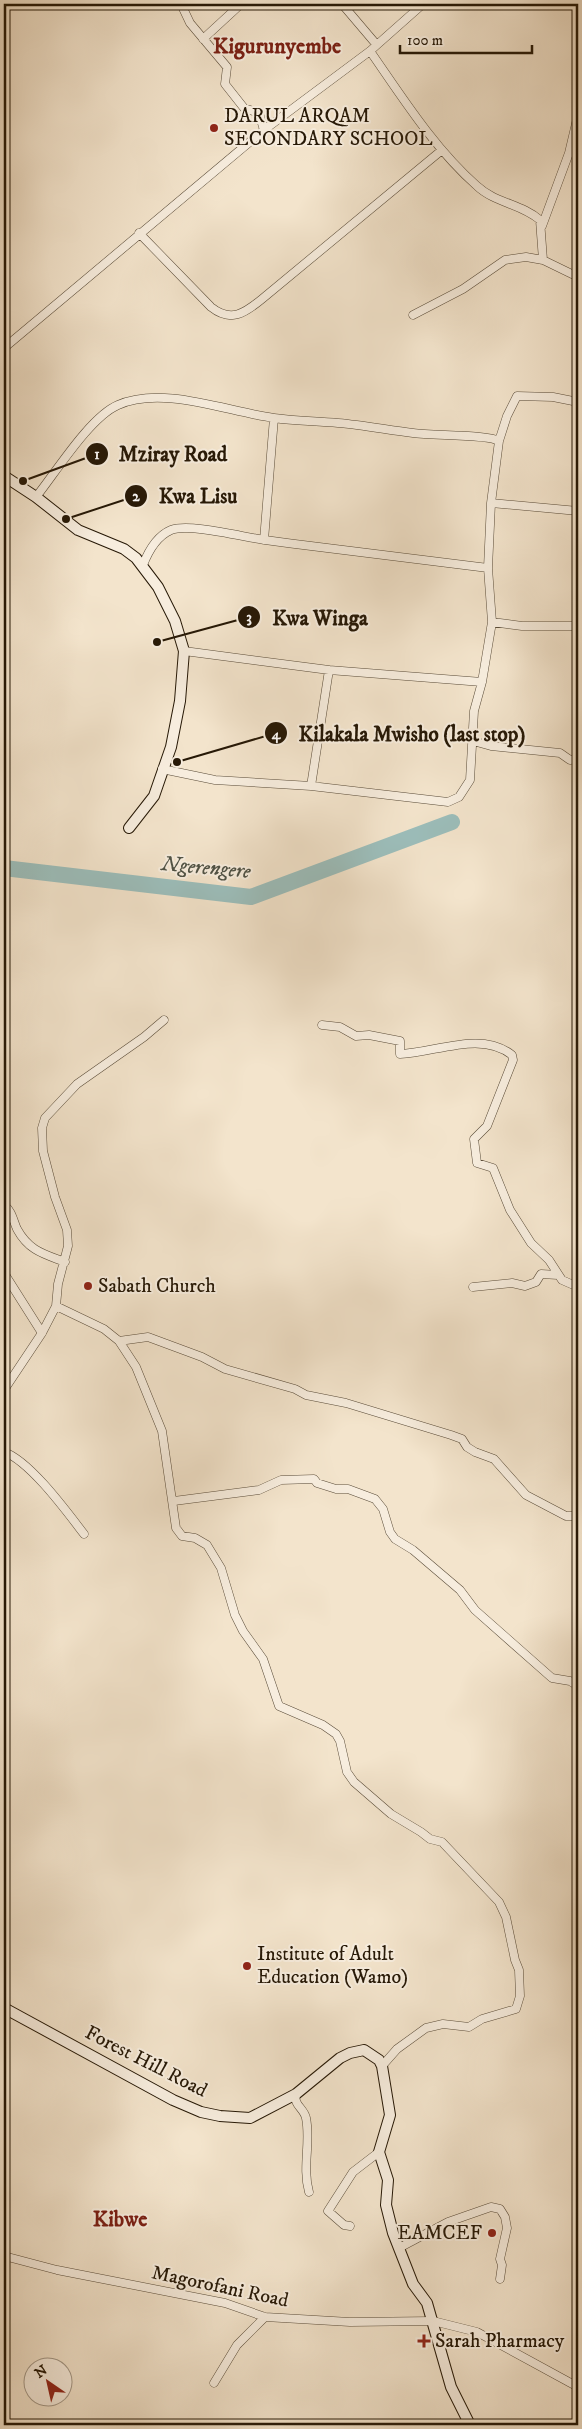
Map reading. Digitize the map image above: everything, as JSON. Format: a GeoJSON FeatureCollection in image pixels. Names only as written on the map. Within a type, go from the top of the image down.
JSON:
{"type":"FeatureCollection","features":[{"type":"Feature","properties":{"kind":"street"},"geometry":{"type":"LineString","coordinates":[[181,4],[202,39],[227,67],[225,84],[244,108],[259,113],[264,130]]}},
{"type":"Feature","properties":{"kind":"street"},"geometry":{"type":"LineString","coordinates":[[202,39],[242,4]]}},
{"type":"Feature","properties":{"kind":"street"},"geometry":{"type":"LineString","coordinates":[[342,4],[376,44]]}},
{"type":"Feature","properties":{"kind":"street"},"geometry":{"type":"LineString","coordinates":[[4,348],[264,130],[370,51],[423,4]]}},
{"type":"Feature","properties":{"kind":"street"},"geometry":{"type":"LineString","coordinates":[[370,51],[442,150],[477,187],[494,198],[535,216],[540,220],[542,226]]}},
{"type":"Feature","properties":{"kind":"street"},"geometry":{"type":"LineString","coordinates":[[543,260],[541,251],[542,226],[569,154],[578,115]]}},
{"type":"Feature","properties":{"kind":"street"},"geometry":{"type":"LineString","coordinates":[[139,233],[211,307],[225,316],[233,315],[251,307],[262,299],[442,150]]}},
{"type":"Feature","properties":{"kind":"street"},"geometry":{"type":"LineString","coordinates":[[569,154],[578,156]]}},
{"type":"Feature","properties":{"kind":"street"},"geometry":{"type":"LineString","coordinates":[[413,315],[463,289],[505,260],[526,258],[543,260],[578,277]]}},
{"type":"Feature","properties":{"kind":"street"},"geometry":{"type":"LineString","coordinates":[[162,769],[215,780],[310,786],[448,802],[461,795],[470,780],[474,711],[482,682],[492,622],[488,568],[491,503],[499,441],[507,416],[517,396],[553,397],[578,402]]}},
{"type":"Feature","properties":{"kind":"street"},"geometry":{"type":"LineString","coordinates":[[36,497],[98,418],[117,405],[131,400],[154,398],[192,402],[274,418],[340,423],[435,436],[490,437],[499,441]]}},
{"type":"Feature","properties":{"kind":"street"},"geometry":{"type":"LineString","coordinates":[[264,540],[274,418]]}},
{"type":"Feature","properties":{"kind":"street"},"geometry":{"type":"LineString","coordinates":[[4,476],[36,497],[78,530],[124,549],[144,566],[167,604],[184,651],[180,701],[171,747],[162,769],[161,781],[154,796],[129,828]]}},
{"type":"Feature","properties":{"kind":"street"},"geometry":{"type":"LineString","coordinates":[[491,503],[578,511]]}},
{"type":"Feature","properties":{"kind":"street"},"geometry":{"type":"LineString","coordinates":[[144,566],[155,543],[165,534],[178,529],[488,568]]}},
{"type":"Feature","properties":{"kind":"street"},"geometry":{"type":"LineString","coordinates":[[492,622],[522,626],[578,626]]}},
{"type":"Feature","properties":{"kind":"street"},"geometry":{"type":"LineString","coordinates":[[184,651],[329,670],[482,682]]}},
{"type":"Feature","properties":{"kind":"street"},"geometry":{"type":"LineString","coordinates":[[310,786],[329,670]]}},
{"type":"Feature","properties":{"kind":"street"},"geometry":{"type":"LineString","coordinates":[[473,741],[491,746],[560,753],[570,760],[578,759]]}},
{"type":"Feature","properties":{"kind":"street"},"geometry":{"type":"LineString","coordinates":[[4,1390],[42,1333],[56,1306],[58,1284],[68,1246],[67,1230],[44,1160],[42,1135],[44,1122],[50,1110],[77,1084],[144,1037],[164,1020]]}},
{"type":"Feature","properties":{"kind":"street"},"geometry":{"type":"LineString","coordinates":[[322,1025],[340,1027],[356,1036],[369,1035],[400,1041],[400,1054],[479,1042],[502,1049],[512,1055],[513,1060],[487,1126],[474,1139],[475,1157],[477,1163],[493,1168],[510,1210],[531,1243],[549,1260],[558,1275],[572,1286],[578,1287]]}},
{"type":"Feature","properties":{"kind":"street"},"geometry":{"type":"LineString","coordinates":[[4,1205],[10,1211],[21,1234],[39,1253],[65,1262]]}},
{"type":"Feature","properties":{"kind":"street"},"geometry":{"type":"LineString","coordinates":[[4,1273],[42,1333]]}},
{"type":"Feature","properties":{"kind":"street"},"geometry":{"type":"LineString","coordinates":[[473,1287],[512,1283],[525,1286],[536,1282],[541,1274],[558,1275]]}},
{"type":"Feature","properties":{"kind":"street"},"geometry":{"type":"LineString","coordinates":[[56,1306],[104,1329],[119,1341],[136,1366],[162,1431],[174,1501],[174,1518],[182,1536],[195,1538],[207,1545],[221,1568],[235,1615],[243,1631],[263,1659],[280,1706],[323,1725],[336,1734],[340,1741],[347,1772],[354,1782],[390,1814],[430,1839],[442,1842],[499,1902],[506,1917],[515,1960],[519,1970],[520,1996],[516,2009],[482,2019],[468,2027],[443,2024],[426,2028],[397,2049],[382,2066],[390,2115],[379,2152],[388,2180],[386,2205],[412,2284],[427,2303],[451,2387],[470,2425]]}},
{"type":"Feature","properties":{"kind":"street"},"geometry":{"type":"LineString","coordinates":[[119,1341],[148,1337],[202,1357],[225,1369],[295,1389],[306,1395],[346,1403],[462,1439],[475,1452],[494,1458],[526,1495],[566,1516],[578,1516]]}},
{"type":"Feature","properties":{"kind":"street"},"geometry":{"type":"LineString","coordinates":[[4,1452],[14,1456],[28,1469],[84,1534]]}},
{"type":"Feature","properties":{"kind":"street"},"geometry":{"type":"LineString","coordinates":[[174,1501],[259,1490],[281,1480],[314,1478],[317,1483],[336,1489],[348,1489],[375,1499],[383,1509],[390,1532],[395,1539],[413,1550],[460,1590],[475,1610],[552,1678],[570,1681],[578,1686]]}},
{"type":"Feature","properties":{"kind":"street","name":"Forest Hill Road"},"geometry":{"type":"LineString","coordinates":[[4,2008],[173,2100],[201,2112],[231,2118],[250,2118],[296,2094],[350,2052],[364,2050],[374,2054],[382,2066]]}},
{"type":"Feature","properties":{"kind":"street"},"geometry":{"type":"LineString","coordinates":[[296,2094],[295,2101],[306,2116],[306,2178],[309,2192]]}},
{"type":"Feature","properties":{"kind":"street"},"geometry":{"type":"LineString","coordinates":[[350,2226],[344,2225],[328,2211],[353,2172],[379,2152]]}},
{"type":"Feature","properties":{"kind":"street"},"geometry":{"type":"LineString","coordinates":[[399,2248],[448,2222],[491,2207],[500,2209],[505,2217],[507,2228],[500,2259],[502,2265],[500,2279]]}},
{"type":"Feature","properties":{"kind":"street","name":"Magorofani Road"},"geometry":{"type":"LineString","coordinates":[[4,2256],[57,2270],[225,2303],[265,2317],[350,2322],[433,2321],[477,2332],[578,2386]]}},
{"type":"Feature","properties":{"kind":"street"},"geometry":{"type":"LineString","coordinates":[[214,2383],[237,2345],[265,2317]]}},
{"type":"Feature","properties":{"kind":"waterway","name":"Ngerengere"},"geometry":{"type":"LineString","coordinates":[[4,868],[251,897],[452,822]]}},
{"type":"Feature","properties":{"kind":"place","name":"DARUL ARQAM SECONDARY SCHOOL"},"geometry":{"type":"Point","coordinates":[214,128]}},
{"type":"Feature","properties":{"kind":"place","name":"Mziray Road"},"geometry":{"type":"Point","coordinates":[23,481]}},
{"type":"Feature","properties":{"kind":"place","name":"Kwa Lisu"},"geometry":{"type":"Point","coordinates":[66,519]}},
{"type":"Feature","properties":{"kind":"place","name":"Kwa Winga"},"geometry":{"type":"Point","coordinates":[157,642]}},
{"type":"Feature","properties":{"kind":"place","name":"Kilakala Mwisho (last stop)"},"geometry":{"type":"Point","coordinates":[177,762]}},
{"type":"Feature","properties":{"kind":"place","name":"Sabath Church"},"geometry":{"type":"Point","coordinates":[88,1286]}},
{"type":"Feature","properties":{"kind":"place","name":"Institute of Adult Education (Wamo)"},"geometry":{"type":"Point","coordinates":[247,1966]}},
{"type":"Feature","properties":{"kind":"place","name":"EAMCEF"},"geometry":{"type":"Point","coordinates":[492,2233]}},
{"type":"Feature","properties":{"kind":"place","name":"Sarah Pharmacy"},"geometry":{"type":"Point","coordinates":[424,2341]}},
{"type":"Feature","properties":{"kind":"district","name":"Kigurunyembe"},"geometry":{"type":"Point","coordinates":[277,46]}},
{"type":"Feature","properties":{"kind":"district","name":"Kibwe"},"geometry":{"type":"Point","coordinates":[120,2219]}}]}
